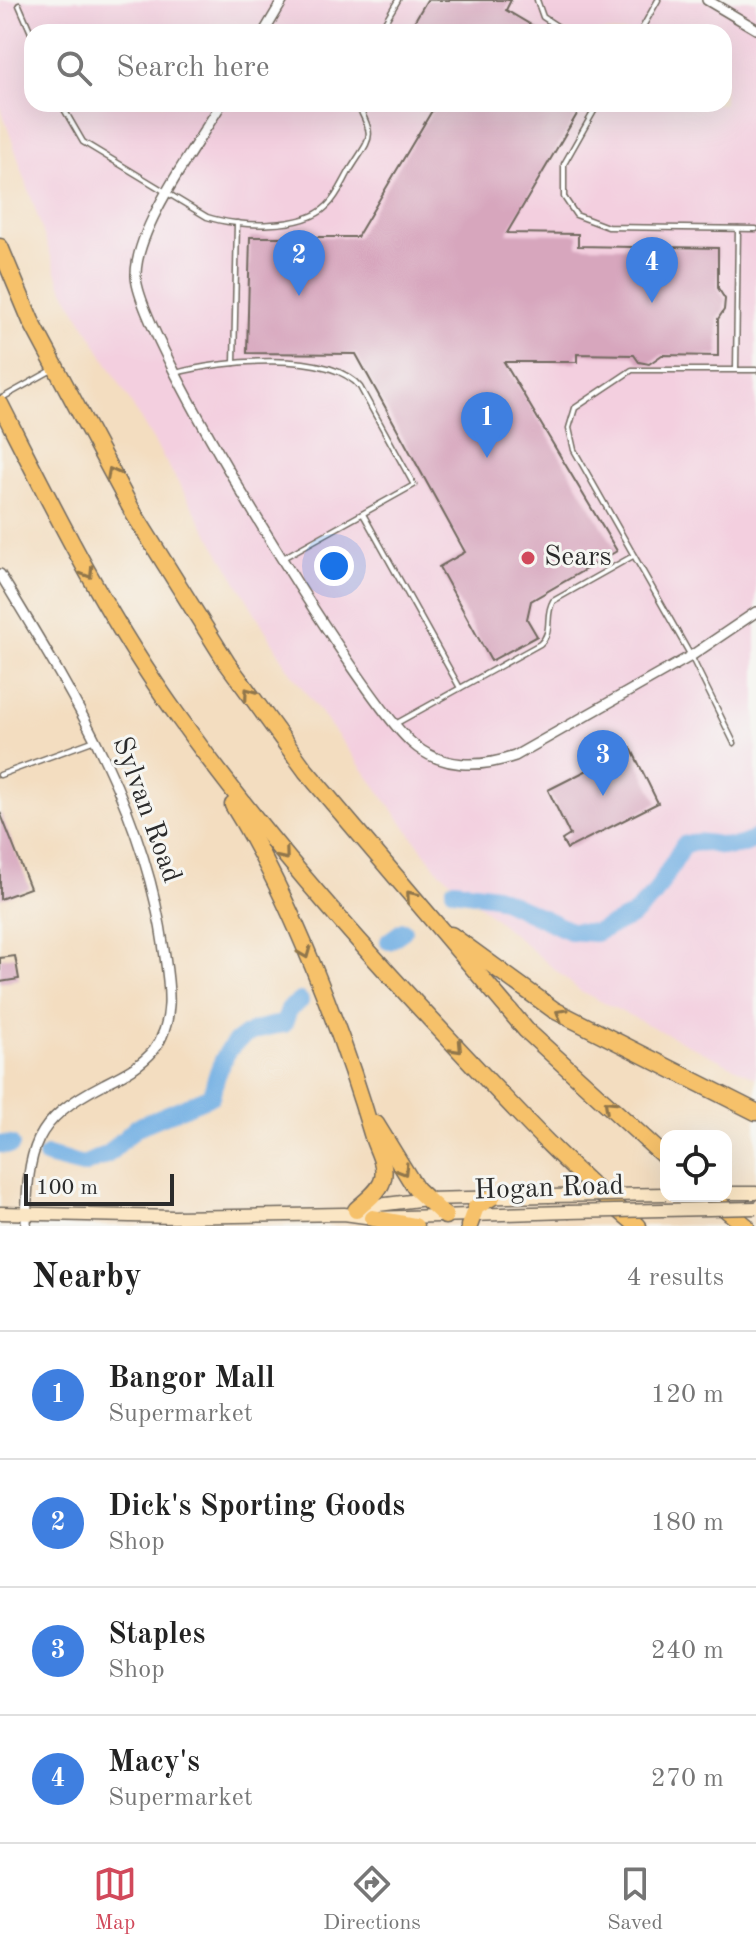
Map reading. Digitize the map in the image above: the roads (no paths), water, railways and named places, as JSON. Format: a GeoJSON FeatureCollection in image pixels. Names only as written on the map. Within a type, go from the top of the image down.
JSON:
{"type":"FeatureCollection","features":[{"type":"Feature","properties":{"kind":"highway"},"geometry":{"type":"LineString","coordinates":[[0,247],[56,367],[134,514],[227,663],[306,771],[526,1030],[660,1153]]}},
{"type":"Feature","properties":{"kind":"highway"},"geometry":{"type":"LineString","coordinates":[[0,402],[78,558],[257,844],[370,1117],[406,1175],[445,1216]]}},
{"type":"Feature","properties":{"kind":"highway"},"geometry":{"type":"LineString","coordinates":[[175,712],[265,831],[367,952],[575,1174],[638,1226]]}},
{"type":"Feature","properties":{"kind":"highway"},"geometry":{"type":"LineString","coordinates":[[439,929],[463,940],[554,1010],[756,1112]]}},
{"type":"Feature","properties":{"kind":"highway"},"geometry":{"type":"LineString","coordinates":[[350,1212],[378,1189],[383,1178],[383,1162],[372,1135],[370,1117]]}},
{"type":"Feature","properties":{"kind":"highway"},"geometry":{"type":"LineString","coordinates":[[470,1220],[492,1197]]}},
{"type":"Feature","properties":{"kind":"highway"},"geometry":{"type":"LineString","coordinates":[[717,1202],[746,1226]]}},
{"type":"Feature","properties":{"kind":"highway"},"geometry":{"type":"LineString","coordinates":[[373,1218],[415,1226]]}},
{"type":"Feature","properties":{"kind":"main road"},"geometry":{"type":"LineString","coordinates":[[732,1193],[756,1193]]}},
{"type":"Feature","properties":{"kind":"main road","name":"Hogan Road"},"geometry":{"type":"LineString","coordinates":[[0,1213],[26,1220],[221,1221],[350,1212],[372,1204],[427,1199],[660,1194]]}},
{"type":"Feature","properties":{"kind":"main road","name":"Hogan Road"},"geometry":{"type":"LineString","coordinates":[[350,1212],[373,1218],[445,1216],[470,1220],[568,1212],[756,1208]]}},
{"type":"Feature","properties":{"kind":"street"},"geometry":{"type":"LineString","coordinates":[[269,24],[283,0]]}},
{"type":"Feature","properties":{"kind":"street"},"geometry":{"type":"LineString","coordinates":[[707,0],[756,29]]}},
{"type":"Feature","properties":{"kind":"street"},"geometry":{"type":"LineString","coordinates":[[216,112],[140,246],[136,277],[142,307],[176,373],[283,559],[394,724],[411,743],[441,760],[489,764],[515,756],[691,656],[756,612]]}},
{"type":"Feature","properties":{"kind":"street","name":"Sylvan Road"},"geometry":{"type":"LineString","coordinates":[[0,574],[97,739],[123,797],[155,892],[169,982],[169,1012],[163,1034],[139,1065],[67,1104],[50,1118],[39,1138],[30,1170],[26,1220]]}},
{"type":"Feature","properties":{"kind":"lane"},"geometry":{"type":"LineString","coordinates":[[384,24],[398,0]]}},
{"type":"Feature","properties":{"kind":"lane"},"geometry":{"type":"LineString","coordinates":[[537,0],[543,17],[554,24]]}},
{"type":"Feature","properties":{"kind":"lane"},"geometry":{"type":"LineString","coordinates":[[644,24],[658,0]]}},
{"type":"Feature","properties":{"kind":"lane"},"geometry":{"type":"LineString","coordinates":[[19,5],[27,24]]}},
{"type":"Feature","properties":{"kind":"lane"},"geometry":{"type":"LineString","coordinates":[[66,112],[83,142],[207,217],[237,223],[295,223],[327,206],[369,140],[368,120],[362,112]]}},
{"type":"Feature","properties":{"kind":"lane"},"geometry":{"type":"LineString","coordinates":[[593,112],[564,164],[564,197],[576,215],[608,227],[756,229]]}},
{"type":"Feature","properties":{"kind":"lane"},"geometry":{"type":"LineString","coordinates":[[234,363],[237,223]]}},
{"type":"Feature","properties":{"kind":"lane"},"geometry":{"type":"LineString","coordinates":[[736,369],[738,229]]}},
{"type":"Feature","properties":{"kind":"lane"},"geometry":{"type":"LineString","coordinates":[[176,373],[215,363],[326,365],[355,381],[414,485],[283,559]]}},
{"type":"Feature","properties":{"kind":"lane"},"geometry":{"type":"LineString","coordinates":[[0,402],[56,367]]}},
{"type":"Feature","properties":{"kind":"lane"},"geometry":{"type":"LineString","coordinates":[[734,743],[691,656],[571,443],[569,424],[575,408],[632,370],[756,370]]}},
{"type":"Feature","properties":{"kind":"lane"},"geometry":{"type":"LineString","coordinates":[[363,514],[460,688]]}},
{"type":"Feature","properties":{"kind":"lane"},"geometry":{"type":"LineString","coordinates":[[394,724],[540,644],[549,632],[548,613],[553,601],[633,556]]}},
{"type":"Feature","properties":{"kind":"lane"},"geometry":{"type":"LineString","coordinates":[[0,775],[97,739]]}},
{"type":"Feature","properties":{"kind":"waterway"},"geometry":{"type":"LineString","coordinates":[[454,890],[495,896],[570,931],[595,933],[632,916],[654,895],[684,845],[702,842],[736,846],[756,838]]}},
{"type":"Feature","properties":{"kind":"waterway"},"geometry":{"type":"LineString","coordinates":[[389,941],[403,931]]}},
{"type":"Feature","properties":{"kind":"waterway"},"geometry":{"type":"LineString","coordinates":[[47,1156],[83,1165],[108,1154],[137,1127],[211,1096],[220,1066],[233,1045],[253,1031],[284,1024],[289,1009],[300,1001]]}},
{"type":"Feature","properties":{"kind":"waterway"},"geometry":{"type":"LineString","coordinates":[[0,1144],[11,1145]]}},
{"type":"Feature","properties":{"kind":"place","name":"Dick's Sporting Goods"},"geometry":{"type":"Point","coordinates":[299,296]}},
{"type":"Feature","properties":{"kind":"place","name":"Macy's"},"geometry":{"type":"Point","coordinates":[652,303]}},
{"type":"Feature","properties":{"kind":"place","name":"Bangor Mall"},"geometry":{"type":"Point","coordinates":[487,458]}},
{"type":"Feature","properties":{"kind":"place","name":"Sears"},"geometry":{"type":"Point","coordinates":[528,558]}},
{"type":"Feature","properties":{"kind":"place","name":"Staples"},"geometry":{"type":"Point","coordinates":[603,796]}}]}
